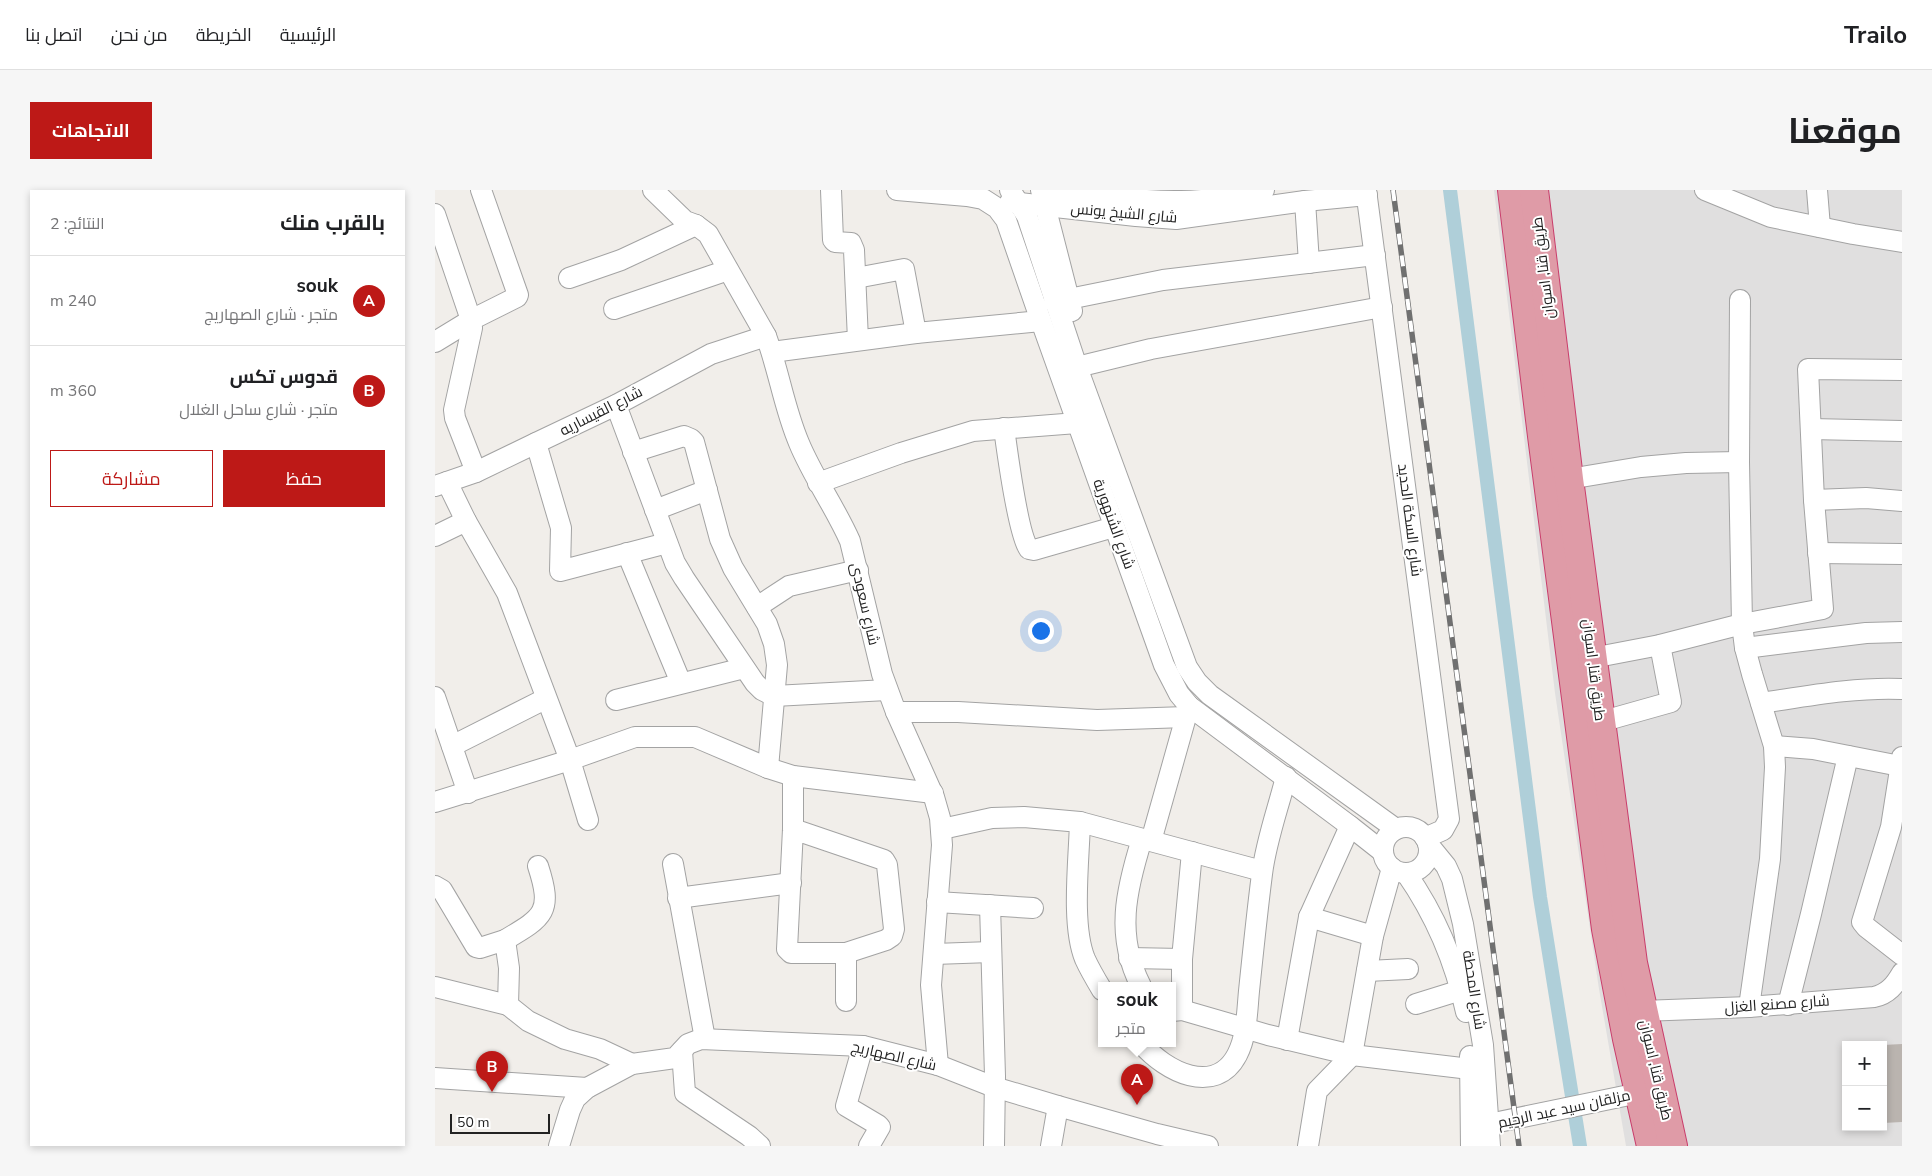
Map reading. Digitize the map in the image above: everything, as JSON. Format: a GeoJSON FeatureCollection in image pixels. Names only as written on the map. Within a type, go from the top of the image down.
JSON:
{"type":"FeatureCollection","features":[{"type":"Feature","properties":{"kind":"highway","name":"طريق قنا, اسوان"},"geometry":{"type":"LineString","coordinates":[[1512,190],[1606,929],[1651,1146]]}},
{"type":"Feature","properties":{"kind":"highway","name":"طريق قنا, اسوان"},"geometry":{"type":"LineString","coordinates":[[1534,190],[1600,722],[1633,963],[1673,1146]]}},
{"type":"Feature","properties":{"kind":"street"},"geometry":{"type":"LineString","coordinates":[[435,342],[471,320],[514,300],[518,294],[481,190]]}},
{"type":"Feature","properties":{"kind":"street","name":"شارع سعودى"},"geometry":{"type":"LineString","coordinates":[[653,190],[685,221],[696,225],[708,234],[769,344],[789,418],[818,483],[842,523],[850,541],[873,643],[887,690],[938,808],[942,829],[942,845],[931,985],[938,1065]]}},
{"type":"Feature","properties":{"kind":"street"},"geometry":{"type":"LineString","coordinates":[[831,190],[832,238],[835,242],[853,244],[858,340]]}},
{"type":"Feature","properties":{"kind":"street"},"geometry":{"type":"LineString","coordinates":[[897,190],[967,196],[988,195]]}},
{"type":"Feature","properties":{"kind":"street","name":"شارع الشيخ يونس"},"geometry":{"type":"LineString","coordinates":[[1063,190],[1201,200],[1264,190]]}},
{"type":"Feature","properties":{"kind":"street"},"geometry":{"type":"LineString","coordinates":[[1705,190],[1771,217],[1902,242]]}},
{"type":"Feature","properties":{"kind":"street"},"geometry":{"type":"LineString","coordinates":[[1817,190],[1820,227]]}},
{"type":"Feature","properties":{"kind":"street","name":"شارع الشيخ يونس"},"geometry":{"type":"LineString","coordinates":[[988,195],[1043,198],[1176,219],[1367,192]]}},
{"type":"Feature","properties":{"kind":"street","name":"شارع السكة الحديد"},"geometry":{"type":"LineString","coordinates":[[1367,192],[1449,819],[1443,830],[1427,841]]}},
{"type":"Feature","properties":{"kind":"street","name":"شارع الشنهورية"},"geometry":{"type":"LineString","coordinates":[[988,195],[1006,220],[1170,680],[1188,712],[1286,777],[1350,826],[1393,864]]}},
{"type":"Feature","properties":{"kind":"street","name":"شارع الشنهورية"},"geometry":{"type":"LineString","coordinates":[[1015,197],[1027,216],[1062,300],[1082,365],[1187,667],[1197,682],[1211,695],[1396,829]]}},
{"type":"Feature","properties":{"kind":"street"},"geometry":{"type":"LineString","coordinates":[[1043,198],[1062,300],[1163,280],[1375,255]]}},
{"type":"Feature","properties":{"kind":"street"},"geometry":{"type":"LineString","coordinates":[[1305,201],[1309,263]]}},
{"type":"Feature","properties":{"kind":"street"},"geometry":{"type":"LineString","coordinates":[[435,214],[471,320],[472,328],[455,418],[476,472]]}},
{"type":"Feature","properties":{"kind":"street"},"geometry":{"type":"LineString","coordinates":[[569,278],[621,260],[696,225]]}},
{"type":"Feature","properties":{"kind":"street"},"geometry":{"type":"LineString","coordinates":[[856,278],[904,268],[916,333]]}},
{"type":"Feature","properties":{"kind":"street"},"geometry":{"type":"LineString","coordinates":[[614,309],[728,270]]}},
{"type":"Feature","properties":{"kind":"street"},"geometry":{"type":"LineString","coordinates":[[1740,300],[1739,462],[1742,624],[1745,648],[1774,746],[1775,768],[1770,859],[1749,1007]]}},
{"type":"Feature","properties":{"kind":"street"},"geometry":{"type":"LineString","coordinates":[[1082,365],[1151,349],[1382,308]]}},
{"type":"Feature","properties":{"kind":"street","name":"شارع القيساريه"},"geometry":{"type":"LineString","coordinates":[[441,484],[476,472],[616,405],[711,354],[769,344],[858,340],[1041,321]]}},
{"type":"Feature","properties":{"kind":"street"},"geometry":{"type":"LineString","coordinates":[[1592,658],[1660,645],[1742,624],[1823,609],[1814,500],[1808,369],[1902,370]]}},
{"type":"Feature","properties":{"kind":"street"},"geometry":{"type":"LineString","coordinates":[[616,405],[667,542],[683,578],[744,668],[763,690],[774,696],[887,690]]}},
{"type":"Feature","properties":{"kind":"street"},"geometry":{"type":"LineString","coordinates":[[818,483],[945,438],[973,431],[1077,423]]}},
{"type":"Feature","properties":{"kind":"street"},"geometry":{"type":"LineString","coordinates":[[1004,428],[1018,511],[1025,542],[1029,549],[1034,550],[1115,527]]}},
{"type":"Feature","properties":{"kind":"street"},"geometry":{"type":"LineString","coordinates":[[1811,428],[1902,431]]}},
{"type":"Feature","properties":{"kind":"street"},"geometry":{"type":"LineString","coordinates":[[633,452],[684,436],[691,439],[696,446],[720,539],[733,568],[767,624],[774,644],[777,665],[768,768]]}},
{"type":"Feature","properties":{"kind":"street"},"geometry":{"type":"LineString","coordinates":[[536,443],[561,528],[560,571],[667,542]]}},
{"type":"Feature","properties":{"kind":"street"},"geometry":{"type":"LineString","coordinates":[[1569,479],[1641,467],[1686,463],[1739,462]]}},
{"type":"Feature","properties":{"kind":"street"},"geometry":{"type":"LineString","coordinates":[[441,484],[466,521],[507,593],[569,760],[588,820]]}},
{"type":"Feature","properties":{"kind":"street"},"geometry":{"type":"LineString","coordinates":[[655,510],[707,490]]}},
{"type":"Feature","properties":{"kind":"street"},"geometry":{"type":"LineString","coordinates":[[1814,500],[1866,498],[1902,500]]}},
{"type":"Feature","properties":{"kind":"street"},"geometry":{"type":"LineString","coordinates":[[435,536],[466,521]]}},
{"type":"Feature","properties":{"kind":"street"},"geometry":{"type":"LineString","coordinates":[[627,553],[681,683]]}},
{"type":"Feature","properties":{"kind":"street"},"geometry":{"type":"LineString","coordinates":[[1819,553],[1902,554]]}},
{"type":"Feature","properties":{"kind":"street"},"geometry":{"type":"LineString","coordinates":[[757,607],[789,586],[858,570]]}},
{"type":"Feature","properties":{"kind":"street"},"geometry":{"type":"LineString","coordinates":[[1745,648],[1866,633],[1902,632]]}},
{"type":"Feature","properties":{"kind":"street"},"geometry":{"type":"LineString","coordinates":[[1600,722],[1671,702],[1660,645]]}},
{"type":"Feature","properties":{"kind":"street"},"geometry":{"type":"LineString","coordinates":[[616,700],[744,668]]}},
{"type":"Feature","properties":{"kind":"street"},"geometry":{"type":"LineString","coordinates":[[1761,703],[1837,691],[1878,688],[1902,689]]}},
{"type":"Feature","properties":{"kind":"street"},"geometry":{"type":"LineString","coordinates":[[435,697],[468,793]]}},
{"type":"Feature","properties":{"kind":"street"},"geometry":{"type":"LineString","coordinates":[[452,746],[545,699]]}},
{"type":"Feature","properties":{"kind":"street"},"geometry":{"type":"LineString","coordinates":[[896,712],[958,712],[1097,720],[1188,712],[1146,840],[1131,875],[1125,930],[1129,958],[1139,982]]}},
{"type":"Feature","properties":{"kind":"street"},"geometry":{"type":"LineString","coordinates":[[435,802],[468,793],[635,737],[695,736],[768,768],[793,776],[933,793]]}},
{"type":"Feature","properties":{"kind":"street"},"geometry":{"type":"LineString","coordinates":[[1774,746],[1813,749],[1900,770],[1886,848],[1862,922],[1902,955]]}},
{"type":"Feature","properties":{"kind":"street"},"geometry":{"type":"LineString","coordinates":[[1788,1005],[1848,756]]}},
{"type":"Feature","properties":{"kind":"street"},"geometry":{"type":"LineString","coordinates":[[793,776],[793,829],[787,949],[791,953],[846,953],[887,940],[892,936],[894,929],[887,865],[884,860],[793,829]]}},
{"type":"Feature","properties":{"kind":"street"},"geometry":{"type":"LineString","coordinates":[[1145,1047],[1167,1065],[1188,1076],[1203,1078],[1217,1074],[1229,1066],[1237,1056],[1245,1028],[1263,871],[1286,777]]}},
{"type":"Feature","properties":{"kind":"street"},"geometry":{"type":"LineString","coordinates":[[942,829],[992,818],[1024,817],[1080,822],[1263,871]]}},
{"type":"Feature","properties":{"kind":"street"},"geometry":{"type":"LineString","coordinates":[[1080,822],[1077,915],[1080,940],[1085,958],[1098,982]]}},
{"type":"Feature","properties":{"kind":"street"},"geometry":{"type":"LineString","coordinates":[[1287,1040],[1309,917],[1350,826]]}},
{"type":"Feature","properties":{"kind":"street"},"geometry":{"type":"LineString","coordinates":[[1308,1146],[1317,1092],[1352,1055],[1373,936],[1393,864],[1384,841],[1396,829],[1409,827],[1421,832],[1427,841],[1429,851],[1424,864],[1413,872],[1393,864]]}},
{"type":"Feature","properties":{"kind":"street","name":"شارع المحطة"},"geometry":{"type":"LineString","coordinates":[[1427,841],[1442,860],[1452,879],[1463,924],[1483,1045],[1490,1146]]}},
{"type":"Feature","properties":{"kind":"street"},"geometry":{"type":"LineString","coordinates":[[1192,852],[1177,1010],[1287,1040],[1352,1055],[1470,1070]]}},
{"type":"Feature","properties":{"kind":"street"},"geometry":{"type":"LineString","coordinates":[[673,864],[705,1039]]}},
{"type":"Feature","properties":{"kind":"street","name":"شارع المحطة"},"geometry":{"type":"LineString","coordinates":[[1393,864],[1424,900],[1452,959],[1461,990],[1469,1043],[1471,1146]]}},
{"type":"Feature","properties":{"kind":"street"},"geometry":{"type":"LineString","coordinates":[[435,886],[442,890],[476,947],[480,948],[505,940],[529,926],[543,909],[546,901],[546,890],[539,866]]}},
{"type":"Feature","properties":{"kind":"street"},"geometry":{"type":"LineString","coordinates":[[678,898],[791,883]]}},
{"type":"Feature","properties":{"kind":"street"},"geometry":{"type":"LineString","coordinates":[[937,902],[1033,908]]}},
{"type":"Feature","properties":{"kind":"street"},"geometry":{"type":"LineString","coordinates":[[990,905],[994,1146]]}},
{"type":"Feature","properties":{"kind":"street"},"geometry":{"type":"LineString","coordinates":[[1309,917],[1373,936]]}},
{"type":"Feature","properties":{"kind":"street"},"geometry":{"type":"LineString","coordinates":[[505,940],[509,968],[507,1005]]}},
{"type":"Feature","properties":{"kind":"street"},"geometry":{"type":"LineString","coordinates":[[934,954],[991,952]]}},
{"type":"Feature","properties":{"kind":"street"},"geometry":{"type":"LineString","coordinates":[[846,953],[846,1001]]}},
{"type":"Feature","properties":{"kind":"street"},"geometry":{"type":"LineString","coordinates":[[1129,958],[1181,958]]}},
{"type":"Feature","properties":{"kind":"street"},"geometry":{"type":"LineString","coordinates":[[1367,971],[1408,969]]}},
{"type":"Feature","properties":{"kind":"street","name":"شارع مصنع الغزل"},"geometry":{"type":"LineString","coordinates":[[1642,1011],[1788,1005],[1881,995],[1893,986],[1902,973]]}},
{"type":"Feature","properties":{"kind":"street"},"geometry":{"type":"LineString","coordinates":[[435,987],[507,1005],[529,1021],[565,1039],[600,1049],[632,1064]]}},
{"type":"Feature","properties":{"kind":"street"},"geometry":{"type":"LineString","coordinates":[[1415,1004],[1461,990]]}},
{"type":"Feature","properties":{"kind":"street","name":"شارع الصهاريج"},"geometry":{"type":"LineString","coordinates":[[559,1146],[575,1099],[587,1088],[632,1064],[675,1058],[694,1040],[705,1039],[863,1046],[938,1065],[994,1087],[1058,1106],[1157,1134],[1208,1146]]}},
{"type":"Feature","properties":{"kind":"street"},"geometry":{"type":"LineString","coordinates":[[863,1046],[846,1106],[878,1124],[880,1127],[869,1146]]}},
{"type":"Feature","properties":{"kind":"street"},"geometry":{"type":"LineString","coordinates":[[682,1051],[685,1093],[749,1136],[760,1146]]}},
{"type":"Feature","properties":{"kind":"street"},"geometry":{"type":"LineString","coordinates":[[436,1083],[587,1088]]}},
{"type":"Feature","properties":{"kind":"street","name":"مزلقان سيد عبد الرحيم"},"geometry":{"type":"LineString","coordinates":[[1489,1124],[1639,1093]]}},
{"type":"Feature","properties":{"kind":"street"},"geometry":{"type":"LineString","coordinates":[[1051,1146],[1058,1106]]}},
{"type":"Feature","properties":{"kind":"shaded area"},"geometry":{"type":"Polygon","coordinates":[[[1494,190],[1902,190],[1902,1146],[1626,1146],[1599,989],[1555,693],[1494,190]]]}},
{"type":"Feature","properties":{"kind":"building"},"geometry":{"type":"Polygon","coordinates":[[[1902,1044],[1902,1122],[1887,1123],[1887,1045],[1902,1044]]]}},
{"type":"Feature","properties":{"kind":"waterway"},"geometry":{"type":"LineString","coordinates":[[1450,190],[1540,897],[1580,1146]]}},
{"type":"Feature","properties":{"kind":"railway"},"geometry":{"type":"LineString","coordinates":[[1393,190],[1519,1146]]}},
{"type":"Feature","properties":{"kind":"place","name":"قدوس تكس"},"geometry":{"type":"Point","coordinates":[492,1092]}},
{"type":"Feature","properties":{"kind":"place","name":"souk"},"geometry":{"type":"Point","coordinates":[1137,1105]}}]}
